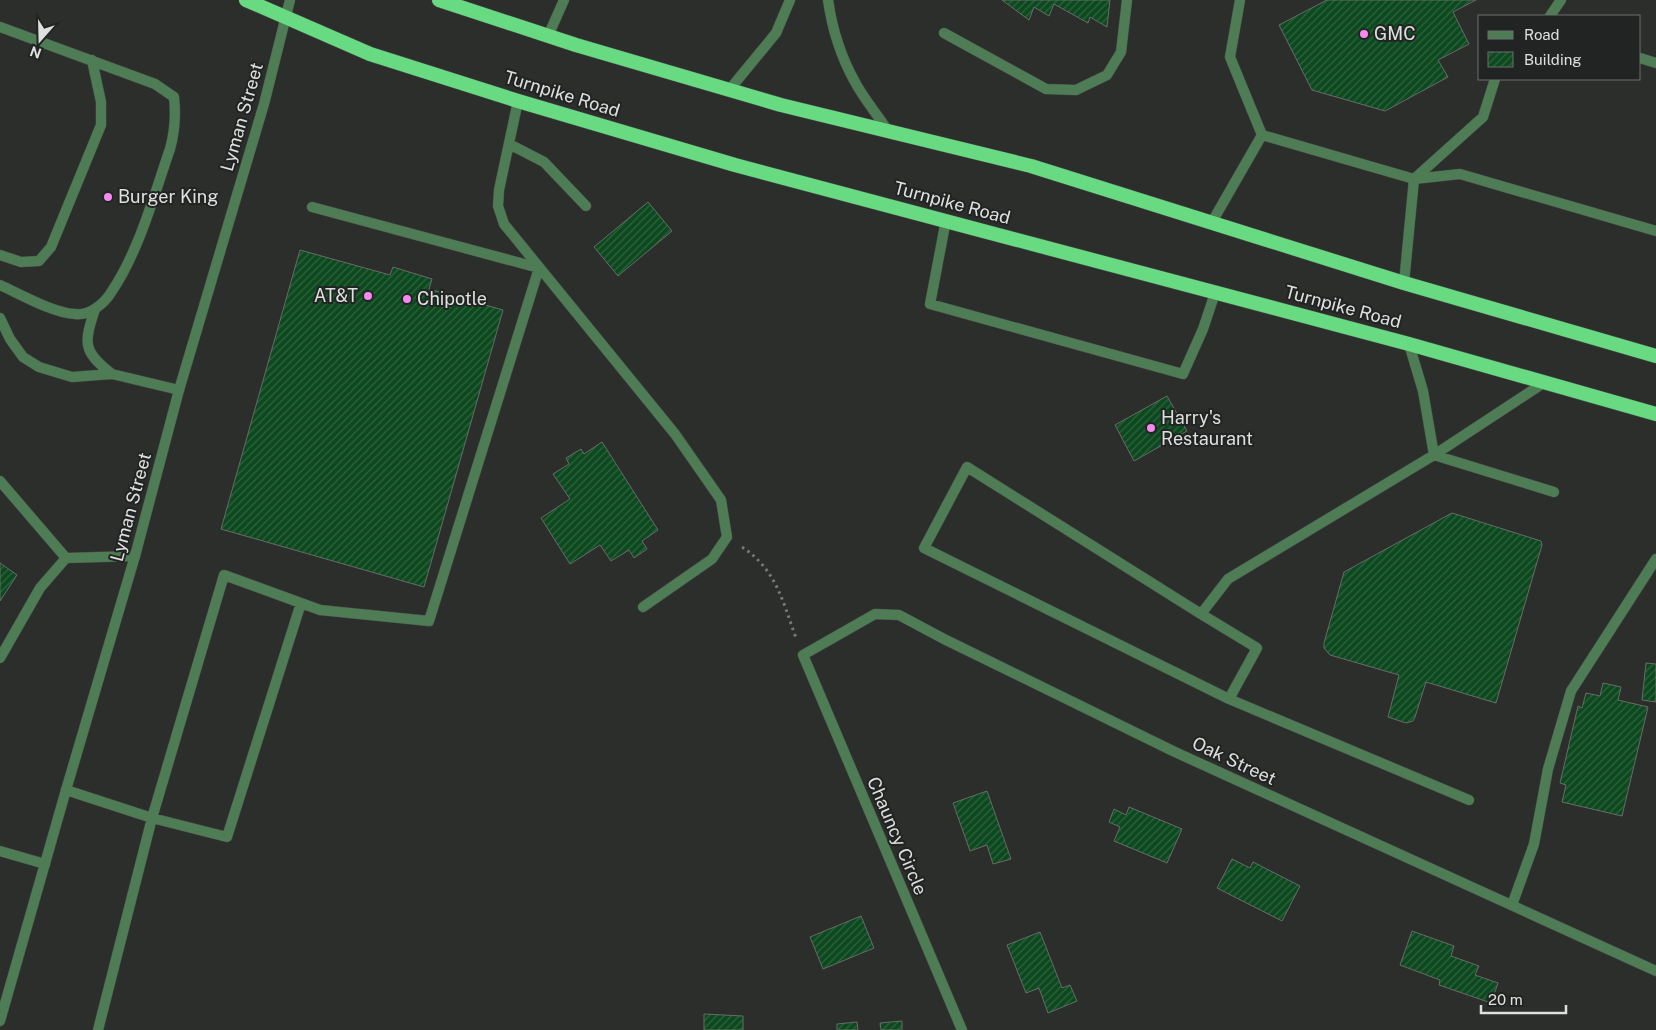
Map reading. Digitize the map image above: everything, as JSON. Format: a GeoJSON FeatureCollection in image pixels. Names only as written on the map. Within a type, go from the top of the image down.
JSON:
{"type":"FeatureCollection","features":[{"type":"Feature","properties":{"kind":"highway","name":"Turnpike Road"},"geometry":{"type":"LineString","coordinates":[[246,0],[370,54],[518,101],[735,165],[1409,344],[1656,414]]}},
{"type":"Feature","properties":{"kind":"highway"},"geometry":{"type":"LineString","coordinates":[[439,0],[548,36],[780,105],[1031,166],[1404,282],[1656,356]]}},
{"type":"Feature","properties":{"kind":"street","name":"Lyman Street"},"geometry":{"type":"LineString","coordinates":[[0,1021],[135,556],[179,390],[262,109],[290,0]]}},
{"type":"Feature","properties":{"kind":"street"},"geometry":{"type":"LineString","coordinates":[[548,36],[564,0]]}},
{"type":"Feature","properties":{"kind":"street"},"geometry":{"type":"LineString","coordinates":[[730,89],[776,33],[790,0]]}},
{"type":"Feature","properties":{"kind":"street"},"geometry":{"type":"LineString","coordinates":[[828,0],[831,21],[847,66],[856,83],[888,130]]}},
{"type":"Feature","properties":{"kind":"street"},"geometry":{"type":"LineString","coordinates":[[944,32],[1046,88],[1076,90],[1107,75],[1121,52],[1128,0]]}},
{"type":"Feature","properties":{"kind":"street"},"geometry":{"type":"LineString","coordinates":[[1240,0],[1230,57],[1262,135]]}},
{"type":"Feature","properties":{"kind":"street"},"geometry":{"type":"LineString","coordinates":[[1551,15],[1562,0]]}},
{"type":"Feature","properties":{"kind":"street"},"geometry":{"type":"LineString","coordinates":[[0,27],[155,84],[174,97],[176,114],[174,135],[170,149],[131,258],[112,293],[95,309],[76,315],[61,311],[0,284]]}},
{"type":"Feature","properties":{"kind":"street"},"geometry":{"type":"LineString","coordinates":[[1641,58],[1656,63]]}},
{"type":"Feature","properties":{"kind":"street"},"geometry":{"type":"LineString","coordinates":[[0,254],[21,262],[39,261],[51,247],[101,125],[100,102],[92,60]]}},
{"type":"Feature","properties":{"kind":"street"},"geometry":{"type":"LineString","coordinates":[[1404,282],[1414,179],[1484,117],[1495,80]]}},
{"type":"Feature","properties":{"kind":"street"},"geometry":{"type":"LineString","coordinates":[[518,101],[499,190],[498,206],[504,224],[675,434],[721,500],[727,537],[712,559],[643,607]]}},
{"type":"Feature","properties":{"kind":"street"},"geometry":{"type":"LineString","coordinates":[[1262,135],[1414,179],[1460,174],[1656,231]]}},
{"type":"Feature","properties":{"kind":"street"},"geometry":{"type":"LineString","coordinates":[[1212,222],[1262,135]]}},
{"type":"Feature","properties":{"kind":"street"},"geometry":{"type":"LineString","coordinates":[[509,144],[544,162],[586,206]]}},
{"type":"Feature","properties":{"kind":"street"},"geometry":{"type":"LineString","coordinates":[[312,207],[538,268]]}},
{"type":"Feature","properties":{"kind":"street"},"geometry":{"type":"LineString","coordinates":[[946,220],[930,304],[1183,374],[1203,329],[1215,293]]}},
{"type":"Feature","properties":{"kind":"street"},"geometry":{"type":"LineString","coordinates":[[98,1030],[152,818],[224,575],[320,610],[429,622],[538,268]]}},
{"type":"Feature","properties":{"kind":"street"},"geometry":{"type":"LineString","coordinates":[[95,309],[88,332],[87,345],[96,361],[112,374]]}},
{"type":"Feature","properties":{"kind":"street"},"geometry":{"type":"LineString","coordinates":[[0,318],[10,338],[23,357],[39,367],[72,377],[112,374],[179,390]]}},
{"type":"Feature","properties":{"kind":"street"},"geometry":{"type":"LineString","coordinates":[[1409,344],[1423,391],[1434,455]]}},
{"type":"Feature","properties":{"kind":"street"},"geometry":{"type":"LineString","coordinates":[[1201,614],[1228,579],[1434,455],[1545,382]]}},
{"type":"Feature","properties":{"kind":"street"},"geometry":{"type":"LineString","coordinates":[[1434,455],[1554,492]]}},
{"type":"Feature","properties":{"kind":"street"},"geometry":{"type":"LineString","coordinates":[[1229,699],[1257,648],[967,467],[924,548],[1229,699],[1469,800]]}},
{"type":"Feature","properties":{"kind":"street"},"geometry":{"type":"LineString","coordinates":[[0,481],[66,558]]}},
{"type":"Feature","properties":{"kind":"street"},"geometry":{"type":"LineString","coordinates":[[0,658],[40,588],[66,558],[135,556]]}},
{"type":"Feature","properties":{"kind":"street"},"geometry":{"type":"LineString","coordinates":[[1512,905],[1534,844],[1548,770],[1571,691],[1656,559]]}},
{"type":"Feature","properties":{"kind":"street"},"geometry":{"type":"LineString","coordinates":[[66,790],[152,818],[227,837],[301,603]]}},
{"type":"Feature","properties":{"kind":"street","name":"Oak Street"},"geometry":{"type":"LineString","coordinates":[[803,655],[875,614],[899,615],[1175,752],[1656,971]]}},
{"type":"Feature","properties":{"kind":"street","name":"Chauncy Circle"},"geometry":{"type":"LineString","coordinates":[[803,655],[962,1030]]}},
{"type":"Feature","properties":{"kind":"street"},"geometry":{"type":"LineString","coordinates":[[0,850],[45,864]]}},
{"type":"Feature","properties":{"kind":"path"},"geometry":{"type":"LineString","coordinates":[[727,537],[756,556],[777,586],[803,655]]}},
{"type":"Feature","properties":{"kind":"building"},"geometry":{"type":"Polygon","coordinates":[[[1002,0],[1110,0],[1107,27],[1090,17],[1088,23],[1054,4],[1049,16],[1034,7],[1029,20],[1002,0]]]}},
{"type":"Feature","properties":{"kind":"building"},"geometry":{"type":"Polygon","coordinates":[[[1327,0],[1476,0],[1453,12],[1469,44],[1438,60],[1448,77],[1385,111],[1312,90],[1279,25],[1327,0]]]}},
{"type":"Feature","properties":{"kind":"building"},"geometry":{"type":"Polygon","coordinates":[[[648,202],[672,231],[618,276],[594,247],[648,202]]]}},
{"type":"Feature","properties":{"kind":"building"},"geometry":{"type":"Polygon","coordinates":[[[300,250],[390,275],[393,267],[432,279],[429,289],[503,310],[424,587],[221,529],[300,250]]]}},
{"type":"Feature","properties":{"kind":"building","name":"Harry's Restaurant"},"geometry":{"type":"Polygon","coordinates":[[[1167,396],[1187,431],[1134,461],[1115,425],[1167,396]]]}},
{"type":"Feature","properties":{"kind":"building"},"geometry":{"type":"Polygon","coordinates":[[[602,442],[658,530],[642,541],[647,549],[634,558],[629,550],[611,561],[600,545],[570,564],[541,518],[570,499],[553,474],[569,464],[566,458],[581,449],[584,454],[602,442]]]}},
{"type":"Feature","properties":{"kind":"building"},"geometry":{"type":"Polygon","coordinates":[[[1452,513],[1541,541],[1542,545],[1496,703],[1426,682],[1415,717],[1413,721],[1406,723],[1388,717],[1399,675],[1330,655],[1324,648],[1324,643],[1344,572],[1452,513]]]}},
{"type":"Feature","properties":{"kind":"building"},"geometry":{"type":"Polygon","coordinates":[[[0,563],[17,575],[0,601],[0,563]]]}},
{"type":"Feature","properties":{"kind":"building"},"geometry":{"type":"Polygon","coordinates":[[[1646,663],[1656,664],[1656,702],[1642,700],[1646,663]]]}},
{"type":"Feature","properties":{"kind":"building"},"geometry":{"type":"Polygon","coordinates":[[[1603,683],[1621,687],[1618,700],[1648,707],[1622,816],[1562,802],[1566,785],[1560,783],[1578,706],[1582,708],[1586,693],[1600,696],[1603,683]]]}},
{"type":"Feature","properties":{"kind":"building"},"geometry":{"type":"Polygon","coordinates":[[[987,791],[1011,859],[993,864],[987,845],[970,851],[953,803],[987,791]]]}},
{"type":"Feature","properties":{"kind":"building"},"geometry":{"type":"Polygon","coordinates":[[[1129,807],[1182,829],[1167,863],[1114,841],[1120,827],[1109,822],[1114,809],[1126,815],[1129,807]]]}},
{"type":"Feature","properties":{"kind":"building"},"geometry":{"type":"Polygon","coordinates":[[[1232,859],[1250,868],[1253,862],[1300,886],[1282,921],[1217,888],[1232,859]]]}},
{"type":"Feature","properties":{"kind":"building"},"geometry":{"type":"Polygon","coordinates":[[[861,916],[874,948],[823,969],[810,937],[861,916]]]}},
{"type":"Feature","properties":{"kind":"building"},"geometry":{"type":"Polygon","coordinates":[[[1412,931],[1454,946],[1451,956],[1479,966],[1475,975],[1498,983],[1491,1003],[1439,985],[1440,980],[1400,965],[1412,931]]]}},
{"type":"Feature","properties":{"kind":"building"},"geometry":{"type":"Polygon","coordinates":[[[1040,932],[1062,988],[1070,985],[1077,1001],[1048,1013],[1039,988],[1026,993],[1007,945],[1040,932]]]}},
{"type":"Feature","properties":{"kind":"building"},"geometry":{"type":"Polygon","coordinates":[[[704,1014],[743,1016],[743,1030],[704,1030],[704,1014]]]}},
{"type":"Feature","properties":{"kind":"building"},"geometry":{"type":"Polygon","coordinates":[[[902,1021],[902,1030],[881,1030],[880,1023],[902,1021]]]}},
{"type":"Feature","properties":{"kind":"building"},"geometry":{"type":"Polygon","coordinates":[[[857,1022],[858,1030],[837,1030],[837,1024],[857,1022]]]}},
{"type":"Feature","properties":{"kind":"place","name":"GMC"},"geometry":{"type":"Point","coordinates":[1364,34]}},
{"type":"Feature","properties":{"kind":"place","name":"Burger King"},"geometry":{"type":"Point","coordinates":[108,197]}},
{"type":"Feature","properties":{"kind":"place","name":"AT&T"},"geometry":{"type":"Point","coordinates":[368,296]}},
{"type":"Feature","properties":{"kind":"place","name":"Chipotle"},"geometry":{"type":"Point","coordinates":[407,299]}},
{"type":"Feature","properties":{"kind":"place","name":"Harry's Restaurant"},"geometry":{"type":"Point","coordinates":[1151,428]}}]}
